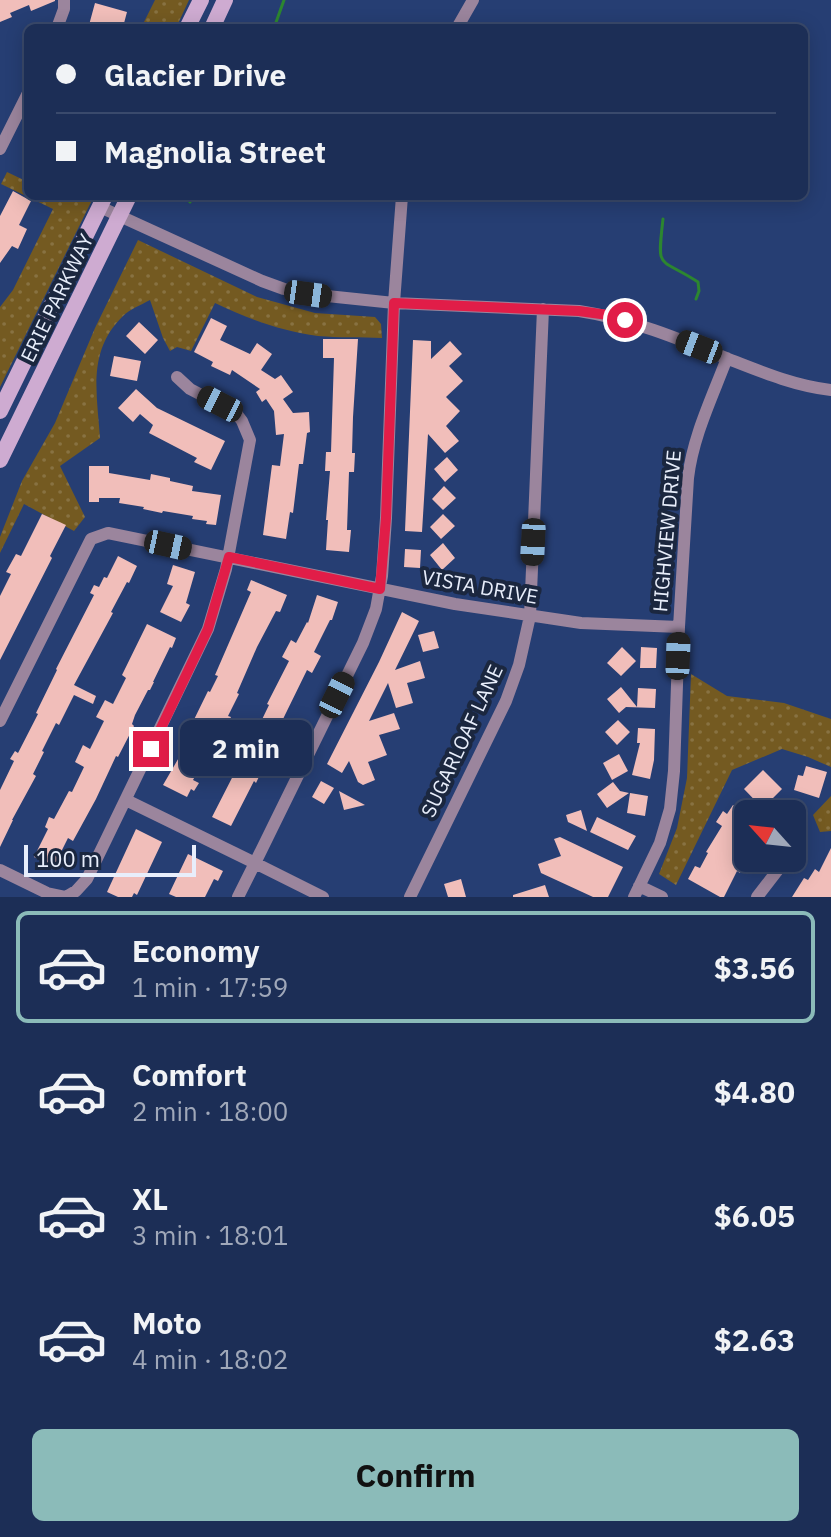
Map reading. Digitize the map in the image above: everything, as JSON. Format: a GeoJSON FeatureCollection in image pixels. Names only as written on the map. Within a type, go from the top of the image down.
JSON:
{"type":"FeatureCollection","features":[{"type":"Feature","properties":{"kind":"main road"},"geometry":{"type":"LineString","coordinates":[[189,24],[201,0]]}},
{"type":"Feature","properties":{"kind":"main road"},"geometry":{"type":"LineString","coordinates":[[214,24],[225,0]]}},
{"type":"Feature","properties":{"kind":"main road","name":"ERIE PARKWAY"},"geometry":{"type":"LineString","coordinates":[[0,460],[127,200]]}},
{"type":"Feature","properties":{"kind":"main road","name":"ERIE PARKWAY"},"geometry":{"type":"LineString","coordinates":[[0,411],[102,202]]}},
{"type":"Feature","properties":{"kind":"street"},"geometry":{"type":"LineString","coordinates":[[58,24],[64,0]]}},
{"type":"Feature","properties":{"kind":"street"},"geometry":{"type":"LineString","coordinates":[[459,24],[473,0]]}},
{"type":"Feature","properties":{"kind":"street"},"geometry":{"type":"LineString","coordinates":[[0,149],[24,101]]}},
{"type":"Feature","properties":{"kind":"street"},"geometry":{"type":"LineString","coordinates":[[238,897],[363,643],[380,589],[402,200]]}},
{"type":"Feature","properties":{"kind":"street"},"geometry":{"type":"LineString","coordinates":[[102,202],[119,216],[284,289],[394,303],[608,315],[770,376],[831,390]]}},
{"type":"Feature","properties":{"kind":"street","name":"SUGARLOAF LANE"},"geometry":{"type":"LineString","coordinates":[[410,897],[506,701],[519,665],[530,616],[543,309]]}},
{"type":"Feature","properties":{"kind":"street","name":"HIGHVIEW DRIVE"},"geometry":{"type":"LineString","coordinates":[[637,892],[660,843],[670,809],[691,454],[727,358]]}},
{"type":"Feature","properties":{"kind":"street"},"geometry":{"type":"LineString","coordinates":[[0,870],[47,893],[66,897],[87,879],[208,629],[229,557],[250,440],[236,413],[190,389],[177,377]]}},
{"type":"Feature","properties":{"kind":"street","name":"VISTA DRIVE"},"geometry":{"type":"LineString","coordinates":[[0,721],[91,539],[108,533],[455,604],[612,625],[679,627]]}},
{"type":"Feature","properties":{"kind":"street"},"geometry":{"type":"LineString","coordinates":[[126,800],[323,897]]}},
{"type":"Feature","properties":{"kind":"street"},"geometry":{"type":"LineString","coordinates":[[757,897],[776,872]]}},
{"type":"Feature","properties":{"kind":"street"},"geometry":{"type":"LineString","coordinates":[[637,892],[662,897]]}},
{"type":"Feature","properties":{"kind":"shaded area"},"geometry":{"type":"Polygon","coordinates":[[[155,0],[189,0],[178,24],[143,24],[155,0]]]}},
{"type":"Feature","properties":{"kind":"shaded area"},"geometry":{"type":"Polygon","coordinates":[[[7,172],[24,180],[24,195],[1,184],[7,172]]]}},
{"type":"Feature","properties":{"kind":"shaded area"},"geometry":{"type":"Polygon","coordinates":[[[34,200],[92,200],[0,387],[0,307],[13,290],[53,209],[34,200]]]}},
{"type":"Feature","properties":{"kind":"shaded area"},"geometry":{"type":"Polygon","coordinates":[[[138,240],[257,297],[315,313],[375,317],[381,324],[382,338],[304,334],[265,324],[215,303],[191,351],[177,347],[170,351],[150,300],[132,309],[112,329],[99,358],[96,389],[100,438],[60,466],[85,517],[74,531],[24,504],[0,553],[0,537],[22,481],[55,423],[95,328],[138,240]]]}},
{"type":"Feature","properties":{"kind":"shaded area"},"geometry":{"type":"Polygon","coordinates":[[[691,674],[727,696],[784,703],[831,719],[831,767],[782,749],[732,770],[676,885],[659,874],[677,828],[687,778],[691,674]]]}},
{"type":"Feature","properties":{"kind":"shaded area"},"geometry":{"type":"Polygon","coordinates":[[[831,796],[831,831],[820,832],[813,815],[831,796]]]}},
{"type":"Feature","properties":{"kind":"building"},"geometry":{"type":"Polygon","coordinates":[[[0,0],[55,1],[31,11],[29,5],[10,13],[12,17],[0,22],[0,0]]]}},
{"type":"Feature","properties":{"kind":"building"},"geometry":{"type":"Polygon","coordinates":[[[95,3],[127,12],[124,24],[89,24],[95,3]]]}},
{"type":"Feature","properties":{"kind":"building"},"geometry":{"type":"Polygon","coordinates":[[[13,191],[24,200],[31,201],[19,225],[27,229],[18,249],[12,246],[0,263],[0,216],[13,191]]]}},
{"type":"Feature","properties":{"kind":"building"},"geometry":{"type":"Polygon","coordinates":[[[211,318],[227,326],[220,340],[250,354],[257,343],[272,354],[261,370],[275,379],[281,375],[293,392],[283,399],[293,413],[309,412],[310,432],[307,433],[303,464],[299,464],[293,513],[290,512],[286,539],[263,535],[272,465],[280,466],[284,434],[276,435],[274,411],[266,399],[262,402],[256,392],[260,389],[232,370],[230,375],[211,366],[213,362],[194,352],[211,318]]]}},
{"type":"Feature","properties":{"kind":"building"},"geometry":{"type":"Polygon","coordinates":[[[139,322],[158,340],[145,354],[126,336],[139,322]]]}},
{"type":"Feature","properties":{"kind":"building"},"geometry":{"type":"Polygon","coordinates":[[[323,339],[358,339],[353,417],[354,472],[349,472],[349,552],[326,550],[330,471],[325,471],[326,452],[331,452],[334,358],[323,358],[323,339]]]}},
{"type":"Feature","properties":{"kind":"building"},"geometry":{"type":"Polygon","coordinates":[[[413,340],[431,341],[431,359],[450,341],[462,354],[449,366],[463,381],[446,397],[460,411],[446,426],[459,441],[445,453],[428,434],[422,532],[405,531],[413,340]]]}},
{"type":"Feature","properties":{"kind":"building"},"geometry":{"type":"Polygon","coordinates":[[[114,356],[141,361],[137,381],[110,376],[114,356]]]}},
{"type":"Feature","properties":{"kind":"building"},"geometry":{"type":"Polygon","coordinates":[[[136,389],[157,408],[225,441],[211,470],[194,462],[197,458],[149,433],[153,425],[140,414],[133,422],[118,408],[136,389]]]}},
{"type":"Feature","properties":{"kind":"building"},"geometry":{"type":"Polygon","coordinates":[[[447,457],[458,470],[445,482],[434,469],[447,457]]]}},
{"type":"Feature","properties":{"kind":"building"},"geometry":{"type":"Polygon","coordinates":[[[89,466],[109,466],[109,473],[150,480],[151,474],[170,478],[170,481],[193,486],[192,491],[221,495],[216,525],[192,519],[193,516],[162,513],[119,503],[120,498],[99,498],[99,502],[89,502],[89,466]]]}},
{"type":"Feature","properties":{"kind":"building"},"geometry":{"type":"Polygon","coordinates":[[[444,486],[456,498],[443,510],[432,499],[444,486]]]}},
{"type":"Feature","properties":{"kind":"building"},"geometry":{"type":"Polygon","coordinates":[[[42,514],[66,525],[0,660],[0,596],[11,574],[6,572],[16,554],[21,556],[42,514]]]}},
{"type":"Feature","properties":{"kind":"building"},"geometry":{"type":"Polygon","coordinates":[[[443,514],[455,526],[441,539],[430,527],[443,514]]]}},
{"type":"Feature","properties":{"kind":"building"},"geometry":{"type":"Polygon","coordinates":[[[443,543],[455,558],[442,570],[430,555],[443,543]]]}},
{"type":"Feature","properties":{"kind":"building"},"geometry":{"type":"Polygon","coordinates":[[[405,549],[421,550],[420,568],[404,567],[405,549]]]}},
{"type":"Feature","properties":{"kind":"building"},"geometry":{"type":"Polygon","coordinates":[[[118,556],[137,566],[74,685],[96,696],[93,704],[74,695],[42,751],[33,774],[36,776],[0,847],[0,790],[14,761],[10,759],[15,751],[18,753],[38,714],[56,669],[94,595],[90,593],[94,585],[99,587],[104,577],[107,578],[118,556]]]}},
{"type":"Feature","properties":{"kind":"building"},"geometry":{"type":"Polygon","coordinates":[[[173,565],[195,572],[186,603],[190,605],[181,622],[160,612],[173,586],[167,584],[173,565]]]}},
{"type":"Feature","properties":{"kind":"building"},"geometry":{"type":"Polygon","coordinates":[[[251,580],[287,595],[280,612],[276,611],[257,647],[237,693],[228,716],[231,717],[227,726],[230,728],[226,736],[218,732],[193,780],[199,783],[187,797],[163,785],[188,742],[184,740],[218,676],[215,675],[251,592],[247,590],[251,580]]]}},
{"type":"Feature","properties":{"kind":"building"},"geometry":{"type":"Polygon","coordinates":[[[317,595],[338,602],[314,652],[321,656],[312,673],[307,670],[261,764],[264,766],[256,783],[254,781],[231,826],[212,817],[235,772],[230,769],[238,752],[242,754],[255,734],[289,661],[282,657],[291,640],[296,643],[308,623],[317,595]]]}},
{"type":"Feature","properties":{"kind":"building"},"geometry":{"type":"Polygon","coordinates":[[[402,612],[419,621],[395,670],[420,661],[425,678],[407,683],[413,703],[396,708],[388,683],[369,721],[394,713],[400,729],[379,735],[387,755],[368,762],[375,780],[363,785],[358,782],[349,761],[342,773],[327,764],[402,612]]]}},
{"type":"Feature","properties":{"kind":"building"},"geometry":{"type":"Polygon","coordinates":[[[147,624],[176,638],[135,715],[134,726],[96,799],[73,841],[68,838],[58,858],[62,860],[58,869],[34,857],[48,829],[45,827],[49,817],[54,819],[69,791],[72,792],[84,767],[75,762],[83,745],[90,749],[104,721],[96,717],[105,700],[113,704],[126,678],[122,675],[147,624]]]}},
{"type":"Feature","properties":{"kind":"building"},"geometry":{"type":"Polygon","coordinates":[[[434,631],[439,648],[423,652],[418,635],[434,631]]]}},
{"type":"Feature","properties":{"kind":"building"},"geometry":{"type":"Polygon","coordinates":[[[622,647],[636,661],[621,676],[607,663],[622,647]]]}},
{"type":"Feature","properties":{"kind":"building"},"geometry":{"type":"Polygon","coordinates":[[[641,647],[657,648],[656,668],[640,668],[641,647]]]}},
{"type":"Feature","properties":{"kind":"building"},"geometry":{"type":"Polygon","coordinates":[[[621,687],[637,707],[638,688],[656,689],[655,708],[626,707],[619,713],[607,699],[621,687]]]}},
{"type":"Feature","properties":{"kind":"building"},"geometry":{"type":"Polygon","coordinates":[[[618,720],[630,732],[617,745],[605,732],[618,720]]]}},
{"type":"Feature","properties":{"kind":"building"},"geometry":{"type":"Polygon","coordinates":[[[638,728],[655,729],[650,779],[632,775],[640,743],[637,743],[638,728]]]}},
{"type":"Feature","properties":{"kind":"building"},"geometry":{"type":"Polygon","coordinates":[[[619,754],[628,771],[612,780],[603,763],[619,754]]]}},
{"type":"Feature","properties":{"kind":"building"},"geometry":{"type":"Polygon","coordinates":[[[806,766],[827,772],[819,798],[794,790],[798,775],[803,776],[806,766]]]}},
{"type":"Feature","properties":{"kind":"building"},"geometry":{"type":"Polygon","coordinates":[[[763,770],[782,789],[771,800],[755,800],[744,789],[763,770]]]}},
{"type":"Feature","properties":{"kind":"building"},"geometry":{"type":"Polygon","coordinates":[[[321,781],[334,788],[324,804],[312,797],[321,781]]]}},
{"type":"Feature","properties":{"kind":"building"},"geometry":{"type":"Polygon","coordinates":[[[613,782],[620,791],[629,793],[607,808],[597,794],[613,782]]]}},
{"type":"Feature","properties":{"kind":"building"},"geometry":{"type":"Polygon","coordinates":[[[339,791],[365,805],[344,810],[339,791]]]}},
{"type":"Feature","properties":{"kind":"building"},"geometry":{"type":"Polygon","coordinates":[[[630,793],[648,796],[645,816],[627,813],[630,793]]]}},
{"type":"Feature","properties":{"kind":"building"},"geometry":{"type":"Polygon","coordinates":[[[734,806],[734,872],[736,872],[724,897],[720,897],[688,879],[695,866],[700,868],[722,826],[716,822],[723,811],[727,814],[734,806]]]}},
{"type":"Feature","properties":{"kind":"building"},"geometry":{"type":"Polygon","coordinates":[[[581,810],[587,831],[568,822],[566,815],[581,810]]]}},
{"type":"Feature","properties":{"kind":"building"},"geometry":{"type":"Polygon","coordinates":[[[597,817],[636,836],[628,850],[590,832],[597,817]]]}},
{"type":"Feature","properties":{"kind":"building"},"geometry":{"type":"Polygon","coordinates":[[[136,829],[162,842],[137,895],[118,897],[107,892],[136,829]]]}},
{"type":"Feature","properties":{"kind":"building"},"geometry":{"type":"Polygon","coordinates":[[[560,837],[623,867],[608,897],[593,897],[541,873],[538,864],[561,856],[554,839],[560,837]]]}},
{"type":"Feature","properties":{"kind":"building"},"geometry":{"type":"Polygon","coordinates":[[[831,848],[831,897],[792,897],[804,878],[808,880],[815,869],[819,872],[831,848]]]}},
{"type":"Feature","properties":{"kind":"building"},"geometry":{"type":"Polygon","coordinates":[[[188,854],[223,871],[218,881],[214,879],[205,897],[176,897],[169,894],[188,854]]]}},
{"type":"Feature","properties":{"kind":"building"},"geometry":{"type":"Polygon","coordinates":[[[461,879],[466,897],[448,897],[444,884],[461,879]]]}},
{"type":"Feature","properties":{"kind":"building"},"geometry":{"type":"Polygon","coordinates":[[[545,885],[549,897],[513,897],[513,895],[545,885]]]}},
{"type":"Feature","properties":{"kind":"waterway"},"geometry":{"type":"LineString","coordinates":[[275,24],[284,0]]}},
{"type":"Feature","properties":{"kind":"waterway"},"geometry":{"type":"LineString","coordinates":[[663,219],[660,248],[663,261],[698,282],[696,299]]}},
{"type":"Feature","properties":{"kind":"route"},"geometry":{"type":"LineString","coordinates":[[151,749],[208,629],[229,557],[380,589],[386,518],[394,303],[579,311],[625,320]]}}]}
